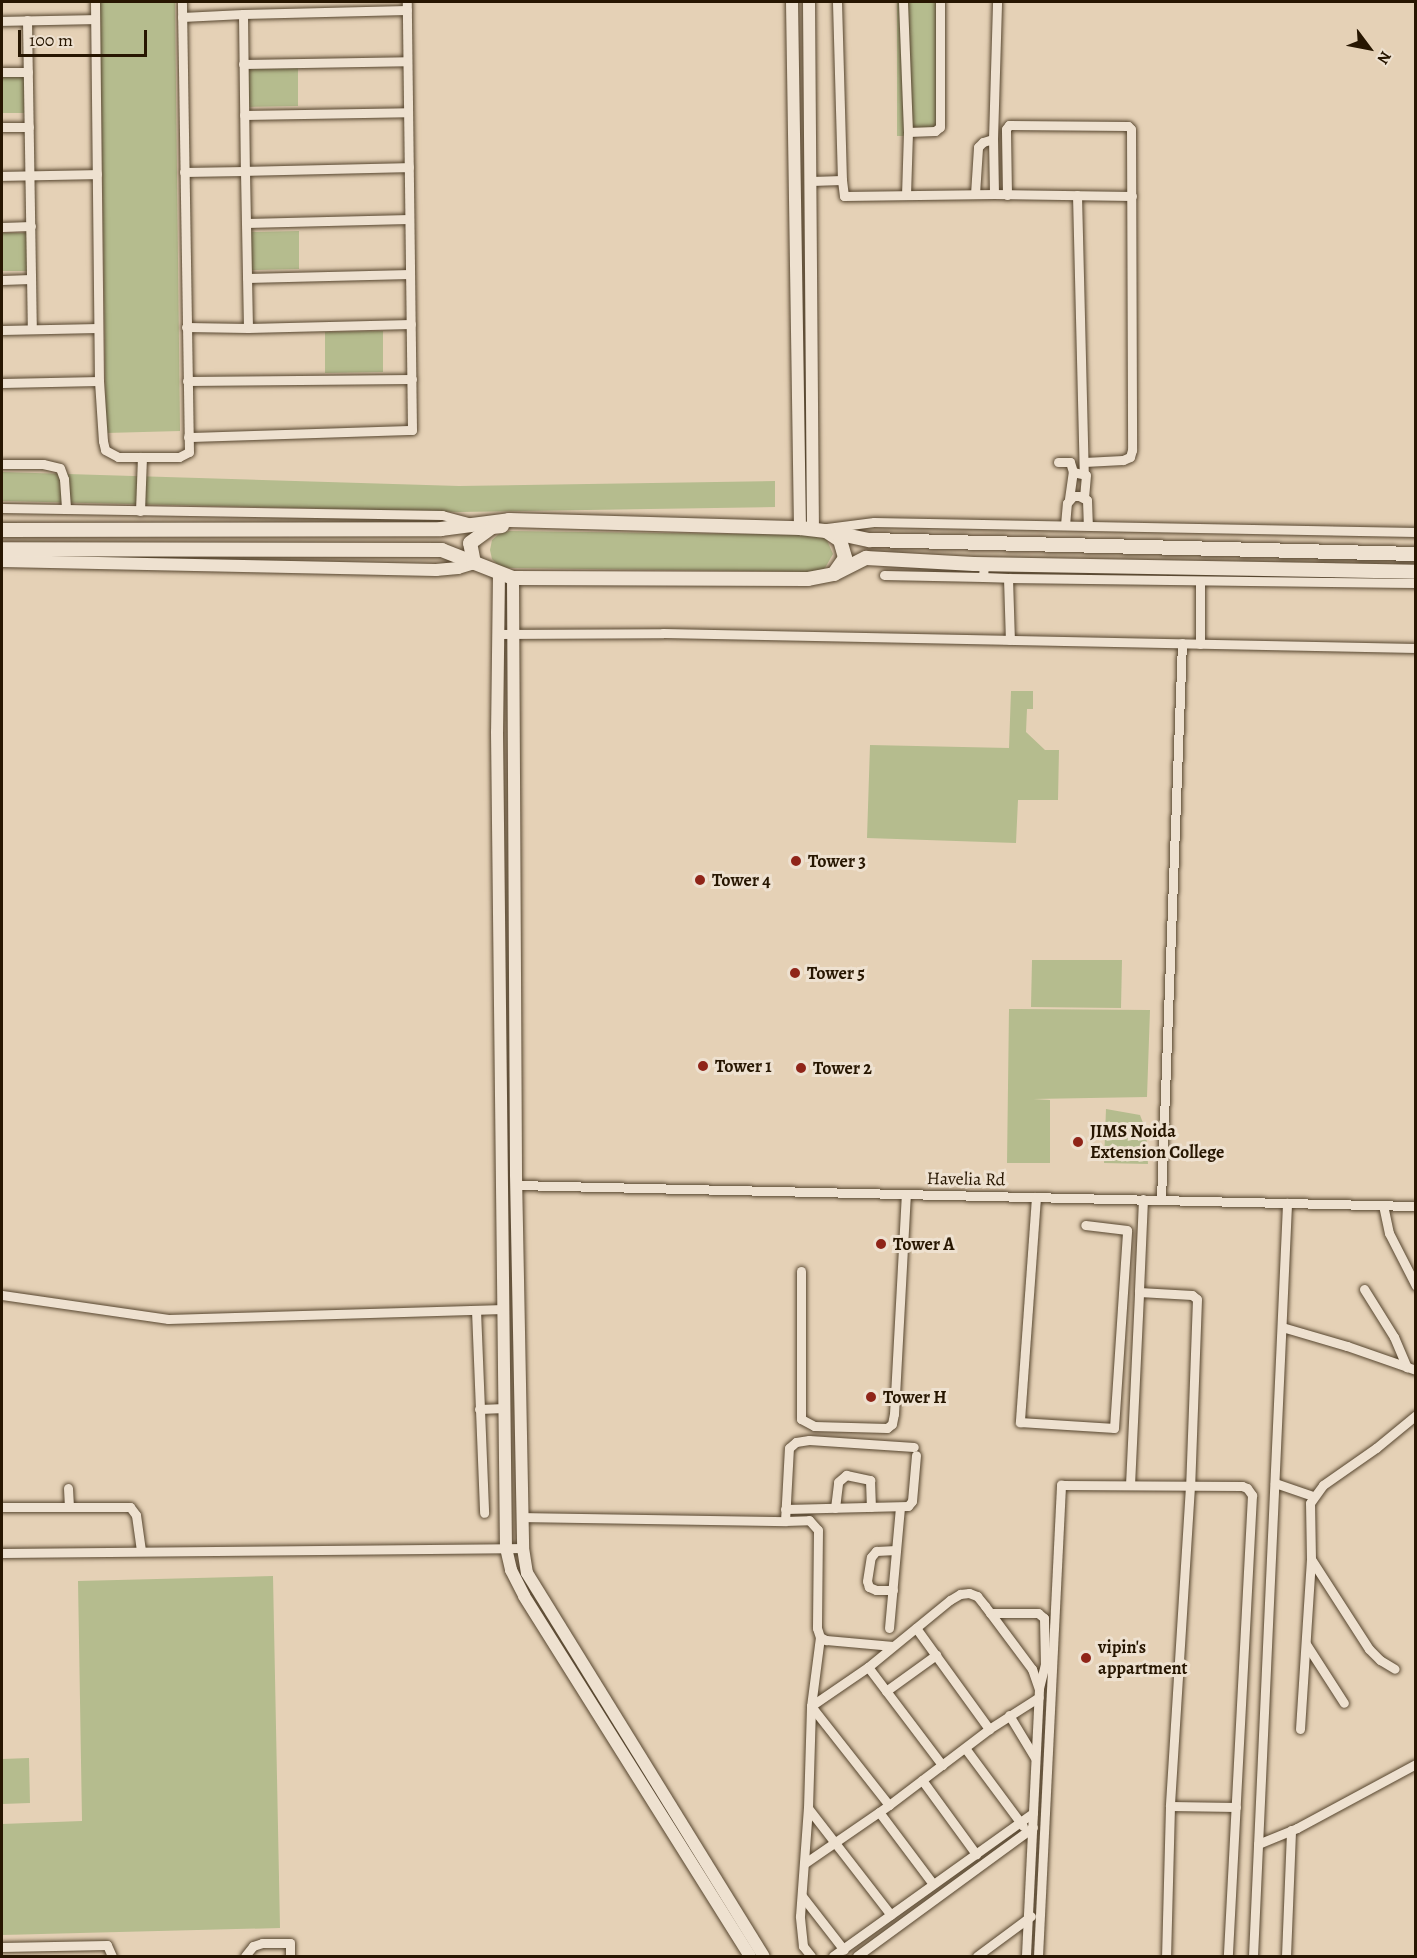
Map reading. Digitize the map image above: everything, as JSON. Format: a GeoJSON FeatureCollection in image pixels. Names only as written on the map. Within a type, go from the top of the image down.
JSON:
{"type":"FeatureCollection","features":[{"type":"Feature","properties":{"kind":"main road"},"geometry":{"type":"LineString","coordinates":[[474,563],[470,543],[477,536],[492,527],[525,521]]}},
{"type":"Feature","properties":{"kind":"main road"},"geometry":{"type":"LineString","coordinates":[[2,530],[441,529],[474,523],[525,521],[814,529],[870,540],[1416,554]]}},
{"type":"Feature","properties":{"kind":"main road"},"geometry":{"type":"LineString","coordinates":[[814,529],[840,540],[845,558],[834,574]]}},
{"type":"Feature","properties":{"kind":"main road"},"geometry":{"type":"LineString","coordinates":[[2,549],[442,550],[513,578],[808,579],[834,574],[866,558],[983,571],[1416,572]]}},
{"type":"Feature","properties":{"kind":"street"},"geometry":{"type":"LineString","coordinates":[[95,2],[99,381],[105,450],[118,457],[185,456],[189,452],[182,2]]}},
{"type":"Feature","properties":{"kind":"street"},"geometry":{"type":"LineString","coordinates":[[792,2],[814,529]]}},
{"type":"Feature","properties":{"kind":"street"},"geometry":{"type":"LineString","coordinates":[[809,2],[814,529]]}},
{"type":"Feature","properties":{"kind":"street"},"geometry":{"type":"LineString","coordinates":[[837,2],[844,196],[975,194],[1132,196]]}},
{"type":"Feature","properties":{"kind":"street"},"geometry":{"type":"LineString","coordinates":[[903,2],[908,132],[906,195]]}},
{"type":"Feature","properties":{"kind":"street"},"geometry":{"type":"LineString","coordinates":[[908,132],[935,131],[940,127],[940,2]]}},
{"type":"Feature","properties":{"kind":"street"},"geometry":{"type":"LineString","coordinates":[[994,194],[993,139],[997,2]]}},
{"type":"Feature","properties":{"kind":"street"},"geometry":{"type":"LineString","coordinates":[[182,17],[407,6],[412,430],[188,437]]}},
{"type":"Feature","properties":{"kind":"street"},"geometry":{"type":"LineString","coordinates":[[243,14],[248,328]]}},
{"type":"Feature","properties":{"kind":"street"},"geometry":{"type":"LineString","coordinates":[[2,21],[95,19]]}},
{"type":"Feature","properties":{"kind":"street"},"geometry":{"type":"LineString","coordinates":[[27,20],[32,329]]}},
{"type":"Feature","properties":{"kind":"street"},"geometry":{"type":"LineString","coordinates":[[243,64],[407,61]]}},
{"type":"Feature","properties":{"kind":"street"},"geometry":{"type":"LineString","coordinates":[[2,72],[28,72]]}},
{"type":"Feature","properties":{"kind":"street"},"geometry":{"type":"LineString","coordinates":[[244,115],[408,112]]}},
{"type":"Feature","properties":{"kind":"street"},"geometry":{"type":"LineString","coordinates":[[1007,195],[1006,129],[1009,125],[1128,126],[1131,129],[1132,450],[1130,457],[1123,460],[1084,462]]}},
{"type":"Feature","properties":{"kind":"street"},"geometry":{"type":"LineString","coordinates":[[2,127],[29,126]]}},
{"type":"Feature","properties":{"kind":"street"},"geometry":{"type":"LineString","coordinates":[[975,194],[978,147],[983,142],[993,139]]}},
{"type":"Feature","properties":{"kind":"street"},"geometry":{"type":"LineString","coordinates":[[184,172],[409,167]]}},
{"type":"Feature","properties":{"kind":"street"},"geometry":{"type":"LineString","coordinates":[[2,176],[97,174]]}},
{"type":"Feature","properties":{"kind":"street"},"geometry":{"type":"LineString","coordinates":[[811,181],[842,180]]}},
{"type":"Feature","properties":{"kind":"street"},"geometry":{"type":"LineString","coordinates":[[1077,195],[1084,498],[1089,505],[1088,525]]}},
{"type":"Feature","properties":{"kind":"street"},"geometry":{"type":"LineString","coordinates":[[246,223],[409,219]]}},
{"type":"Feature","properties":{"kind":"street"},"geometry":{"type":"LineString","coordinates":[[2,227],[31,226]]}},
{"type":"Feature","properties":{"kind":"street"},"geometry":{"type":"LineString","coordinates":[[247,278],[410,274]]}},
{"type":"Feature","properties":{"kind":"street"},"geometry":{"type":"LineString","coordinates":[[2,280],[32,279]]}},
{"type":"Feature","properties":{"kind":"street"},"geometry":{"type":"LineString","coordinates":[[186,327],[248,328],[411,324]]}},
{"type":"Feature","properties":{"kind":"street"},"geometry":{"type":"LineString","coordinates":[[2,330],[98,328]]}},
{"type":"Feature","properties":{"kind":"street"},"geometry":{"type":"LineString","coordinates":[[187,381],[412,379]]}},
{"type":"Feature","properties":{"kind":"street"},"geometry":{"type":"LineString","coordinates":[[2,383],[99,381]]}},
{"type":"Feature","properties":{"kind":"street"},"geometry":{"type":"LineString","coordinates":[[140,511],[142,457]]}},
{"type":"Feature","properties":{"kind":"street"},"geometry":{"type":"LineString","coordinates":[[1058,462],[1070,462],[1073,472],[1065,525]]}},
{"type":"Feature","properties":{"kind":"street"},"geometry":{"type":"LineString","coordinates":[[2,464],[43,464],[60,468],[64,480],[66,510]]}},
{"type":"Feature","properties":{"kind":"street"},"geometry":{"type":"LineString","coordinates":[[1073,472],[1084,472]]}},
{"type":"Feature","properties":{"kind":"street"},"geometry":{"type":"LineString","coordinates":[[1070,499],[1079,496],[1084,498]]}},
{"type":"Feature","properties":{"kind":"street"},"geometry":{"type":"LineString","coordinates":[[2,508],[442,515],[474,523]]}},
{"type":"Feature","properties":{"kind":"street"},"geometry":{"type":"LineString","coordinates":[[814,529],[874,522],[1416,532]]}},
{"type":"Feature","properties":{"kind":"street"},"geometry":{"type":"LineString","coordinates":[[983,543],[985,523]]}},
{"type":"Feature","properties":{"kind":"street"},"geometry":{"type":"LineString","coordinates":[[2,561],[436,570],[458,568],[474,563]]}},
{"type":"Feature","properties":{"kind":"street"},"geometry":{"type":"LineString","coordinates":[[884,575],[983,571],[1008,578],[1416,583]]}},
{"type":"Feature","properties":{"kind":"street"},"geometry":{"type":"LineString","coordinates":[[499,573],[497,634],[509,1144],[516,1185],[522,1517],[527,1573],[764,1956]]}},
{"type":"Feature","properties":{"kind":"street"},"geometry":{"type":"LineString","coordinates":[[513,578],[509,1144],[504,1309],[506,1548],[511,1570],[520,1589],[750,1956]]}},
{"type":"Feature","properties":{"kind":"street"},"geometry":{"type":"LineString","coordinates":[[1008,578],[1010,640]]}},
{"type":"Feature","properties":{"kind":"street"},"geometry":{"type":"LineString","coordinates":[[1200,581],[1200,644]]}},
{"type":"Feature","properties":{"kind":"street"},"geometry":{"type":"LineString","coordinates":[[497,634],[663,633],[1416,648]]}},
{"type":"Feature","properties":{"kind":"street"},"geometry":{"type":"LineString","coordinates":[[1161,1199],[1182,644]]}},
{"type":"Feature","properties":{"kind":"street","name":"Havelia Rd"},"geometry":{"type":"LineString","coordinates":[[516,1185],[1416,1206]]}},
{"type":"Feature","properties":{"kind":"street"},"geometry":{"type":"LineString","coordinates":[[801,1271],[801,1419],[814,1426],[887,1428],[892,1424],[894,1414],[906,1194]]}},
{"type":"Feature","properties":{"kind":"street"},"geometry":{"type":"LineString","coordinates":[[1036,1197],[1020,1422],[1114,1428],[1127,1230],[1085,1225]]}},
{"type":"Feature","properties":{"kind":"street"},"geometry":{"type":"LineString","coordinates":[[1130,1485],[1143,1199]]}},
{"type":"Feature","properties":{"kind":"street"},"geometry":{"type":"LineString","coordinates":[[1253,1956],[1287,1203]]}},
{"type":"Feature","properties":{"kind":"street"},"geometry":{"type":"LineString","coordinates":[[1383,1205],[1389,1233],[1416,1286]]}},
{"type":"Feature","properties":{"kind":"street"},"geometry":{"type":"LineString","coordinates":[[1364,1289],[1411,1369]]}},
{"type":"Feature","properties":{"kind":"street"},"geometry":{"type":"LineString","coordinates":[[1139,1292],[1192,1295],[1197,1299],[1190,1485],[1170,1806],[1166,1956]]}},
{"type":"Feature","properties":{"kind":"street"},"geometry":{"type":"LineString","coordinates":[[2,1295],[168,1319],[504,1309]]}},
{"type":"Feature","properties":{"kind":"street"},"geometry":{"type":"LineString","coordinates":[[476,1310],[484,1513]]}},
{"type":"Feature","properties":{"kind":"street"},"geometry":{"type":"LineString","coordinates":[[1282,1327],[1347,1346],[1411,1369]]}},
{"type":"Feature","properties":{"kind":"street"},"geometry":{"type":"LineString","coordinates":[[479,1409],[505,1408]]}},
{"type":"Feature","properties":{"kind":"street"},"geometry":{"type":"LineString","coordinates":[[1300,1729],[1311,1559],[1308,1511],[1313,1496],[1323,1485],[1376,1448],[1416,1415]]}},
{"type":"Feature","properties":{"kind":"street"},"geometry":{"type":"LineString","coordinates":[[785,1509],[900,1507],[912,1501],[915,1451],[809,1440],[796,1442],[789,1448],[785,1509],[785,1521]]}},
{"type":"Feature","properties":{"kind":"street"},"geometry":{"type":"LineString","coordinates":[[835,1508],[838,1482],[846,1475],[870,1480],[871,1507]]}},
{"type":"Feature","properties":{"kind":"street"},"geometry":{"type":"LineString","coordinates":[[1275,1483],[1313,1496]]}},
{"type":"Feature","properties":{"kind":"street"},"geometry":{"type":"LineString","coordinates":[[1038,1956],[1060,1485],[1242,1486],[1252,1495],[1228,1956]]}},
{"type":"Feature","properties":{"kind":"street"},"geometry":{"type":"LineString","coordinates":[[69,1488],[69,1507]]}},
{"type":"Feature","properties":{"kind":"street"},"geometry":{"type":"LineString","coordinates":[[2,1507],[130,1507],[136,1515],[141,1551]]}},
{"type":"Feature","properties":{"kind":"street"},"geometry":{"type":"LineString","coordinates":[[889,1628],[900,1507]]}},
{"type":"Feature","properties":{"kind":"street"},"geometry":{"type":"LineString","coordinates":[[522,1517],[809,1521],[818,1530],[818,1628],[820,1636],[812,1706],[800,1935],[803,1946],[811,1956]]}},
{"type":"Feature","properties":{"kind":"street"},"geometry":{"type":"LineString","coordinates":[[2,1553],[523,1548]]}},
{"type":"Feature","properties":{"kind":"street"},"geometry":{"type":"LineString","coordinates":[[893,1590],[876,1590],[869,1587],[867,1581],[871,1557],[876,1551],[896,1550]]}},
{"type":"Feature","properties":{"kind":"street"},"geometry":{"type":"LineString","coordinates":[[1311,1559],[1369,1649],[1395,1670]]}},
{"type":"Feature","properties":{"kind":"street"},"geometry":{"type":"LineString","coordinates":[[812,1706],[868,1667],[960,1594],[969,1593],[977,1596],[1032,1669],[1039,1693]]}},
{"type":"Feature","properties":{"kind":"street"},"geometry":{"type":"LineString","coordinates":[[990,1613],[1038,1613],[1044,1618],[1045,1664],[1039,1693],[1033,1813],[1027,1827],[1029,1918],[1026,1956]]}},
{"type":"Feature","properties":{"kind":"street"},"geometry":{"type":"LineString","coordinates":[[916,1628],[989,1729]]}},
{"type":"Feature","properties":{"kind":"street"},"geometry":{"type":"LineString","coordinates":[[820,1636],[826,1640],[893,1646]]}},
{"type":"Feature","properties":{"kind":"street"},"geometry":{"type":"LineString","coordinates":[[1306,1644],[1344,1703]]}},
{"type":"Feature","properties":{"kind":"street"},"geometry":{"type":"LineString","coordinates":[[886,1691],[936,1655]]}},
{"type":"Feature","properties":{"kind":"street"},"geometry":{"type":"LineString","coordinates":[[868,1667],[942,1765]]}},
{"type":"Feature","properties":{"kind":"street"},"geometry":{"type":"LineString","coordinates":[[805,1863],[889,1805],[1039,1693]]}},
{"type":"Feature","properties":{"kind":"street"},"geometry":{"type":"LineString","coordinates":[[812,1706],[889,1805]]}},
{"type":"Feature","properties":{"kind":"street"},"geometry":{"type":"LineString","coordinates":[[1009,1715],[1035,1758]]}},
{"type":"Feature","properties":{"kind":"street"},"geometry":{"type":"LineString","coordinates":[[965,1748],[1027,1827]]}},
{"type":"Feature","properties":{"kind":"street"},"geometry":{"type":"LineString","coordinates":[[1258,1844],[1291,1830],[1416,1764]]}},
{"type":"Feature","properties":{"kind":"street"},"geometry":{"type":"LineString","coordinates":[[922,1780],[976,1854]]}},
{"type":"Feature","properties":{"kind":"street"},"geometry":{"type":"LineString","coordinates":[[1170,1806],[1236,1807]]}},
{"type":"Feature","properties":{"kind":"street"},"geometry":{"type":"LineString","coordinates":[[808,1808],[836,1841],[891,1915]]}},
{"type":"Feature","properties":{"kind":"street"},"geometry":{"type":"LineString","coordinates":[[879,1812],[933,1884]]}},
{"type":"Feature","properties":{"kind":"street"},"geometry":{"type":"LineString","coordinates":[[833,1956],[976,1854],[1027,1827]]}},
{"type":"Feature","properties":{"kind":"street"},"geometry":{"type":"LineString","coordinates":[[857,1956],[1027,1827]]}},
{"type":"Feature","properties":{"kind":"street"},"geometry":{"type":"LineString","coordinates":[[1286,1956],[1291,1830]]}},
{"type":"Feature","properties":{"kind":"street"},"geometry":{"type":"LineString","coordinates":[[802,1896],[844,1950]]}},
{"type":"Feature","properties":{"kind":"street"},"geometry":{"type":"LineString","coordinates":[[976,1956],[1040,1910]]}},
{"type":"Feature","properties":{"kind":"street"},"geometry":{"type":"LineString","coordinates":[[245,1956],[253,1946],[262,1943],[290,1943],[290,1956]]}},
{"type":"Feature","properties":{"kind":"street"},"geometry":{"type":"LineString","coordinates":[[2,1947],[107,1946],[112,1956]]}},
{"type":"Feature","properties":{"kind":"green space"},"geometry":{"type":"Polygon","coordinates":[[[100,2],[175,2],[180,431],[106,433],[100,2]]]}},
{"type":"Feature","properties":{"kind":"green space"},"geometry":{"type":"Polygon","coordinates":[[[897,2],[937,2],[937,136],[897,136],[897,2]]]}},
{"type":"Feature","properties":{"kind":"green space"},"geometry":{"type":"Polygon","coordinates":[[[298,68],[298,106],[247,107],[246,69],[298,68]]]}},
{"type":"Feature","properties":{"kind":"green space"},"geometry":{"type":"Polygon","coordinates":[[[2,75],[24,75],[24,113],[2,113],[2,75]]]}},
{"type":"Feature","properties":{"kind":"green space"},"geometry":{"type":"Polygon","coordinates":[[[299,231],[299,269],[250,270],[249,232],[299,231]]]}},
{"type":"Feature","properties":{"kind":"green space"},"geometry":{"type":"Polygon","coordinates":[[[2,233],[27,233],[27,271],[2,271],[2,233]]]}},
{"type":"Feature","properties":{"kind":"green space"},"geometry":{"type":"Polygon","coordinates":[[[383,331],[383,372],[325,373],[325,332],[383,331]]]}},
{"type":"Feature","properties":{"kind":"green space"},"geometry":{"type":"Polygon","coordinates":[[[2,472],[459,486],[775,481],[775,507],[459,512],[2,501],[2,472]]]}},
{"type":"Feature","properties":{"kind":"green space"},"geometry":{"type":"Polygon","coordinates":[[[509,531],[818,535],[826,538],[833,554],[825,568],[817,572],[508,568],[499,566],[492,559],[490,550],[492,540],[499,534],[509,531]]]}},
{"type":"Feature","properties":{"kind":"green space"},"geometry":{"type":"Polygon","coordinates":[[[1011,691],[1033,691],[1033,709],[1027,709],[1026,732],[1045,750],[1059,750],[1058,800],[1018,800],[1016,843],[867,838],[870,745],[1009,748],[1011,691]]]}},
{"type":"Feature","properties":{"kind":"green space"},"geometry":{"type":"Polygon","coordinates":[[[1032,960],[1122,960],[1121,1008],[1031,1007],[1032,960]]]}},
{"type":"Feature","properties":{"kind":"green space"},"geometry":{"type":"Polygon","coordinates":[[[1009,1009],[1150,1010],[1147,1097],[1033,1099],[1050,1100],[1050,1163],[1007,1163],[1009,1009]]]}},
{"type":"Feature","properties":{"kind":"green space"},"geometry":{"type":"Polygon","coordinates":[[[1106,1109],[1140,1115],[1146,1131],[1148,1164],[1104,1163],[1106,1109]]]}},
{"type":"Feature","properties":{"kind":"green space"},"geometry":{"type":"Polygon","coordinates":[[[273,1576],[280,1928],[2,1935],[2,1824],[82,1821],[78,1581],[273,1576]]]}},
{"type":"Feature","properties":{"kind":"green space"},"geometry":{"type":"Polygon","coordinates":[[[29,1758],[30,1803],[2,1804],[2,1759],[29,1758]]]}},
{"type":"Feature","properties":{"kind":"place","name":"Tower 3"},"geometry":{"type":"Point","coordinates":[796,861]}},
{"type":"Feature","properties":{"kind":"place","name":"Tower 4"},"geometry":{"type":"Point","coordinates":[700,880]}},
{"type":"Feature","properties":{"kind":"place","name":"Tower 5"},"geometry":{"type":"Point","coordinates":[795,973]}},
{"type":"Feature","properties":{"kind":"place","name":"Tower 1"},"geometry":{"type":"Point","coordinates":[703,1066]}},
{"type":"Feature","properties":{"kind":"place","name":"Tower 2"},"geometry":{"type":"Point","coordinates":[801,1068]}},
{"type":"Feature","properties":{"kind":"place","name":"JIMS Noida Extension College"},"geometry":{"type":"Point","coordinates":[1078,1142]}},
{"type":"Feature","properties":{"kind":"place","name":"Tower A"},"geometry":{"type":"Point","coordinates":[881,1244]}},
{"type":"Feature","properties":{"kind":"place","name":"Tower H"},"geometry":{"type":"Point","coordinates":[871,1397]}},
{"type":"Feature","properties":{"kind":"place","name":"vipin's appartment"},"geometry":{"type":"Point","coordinates":[1086,1658]}}]}
